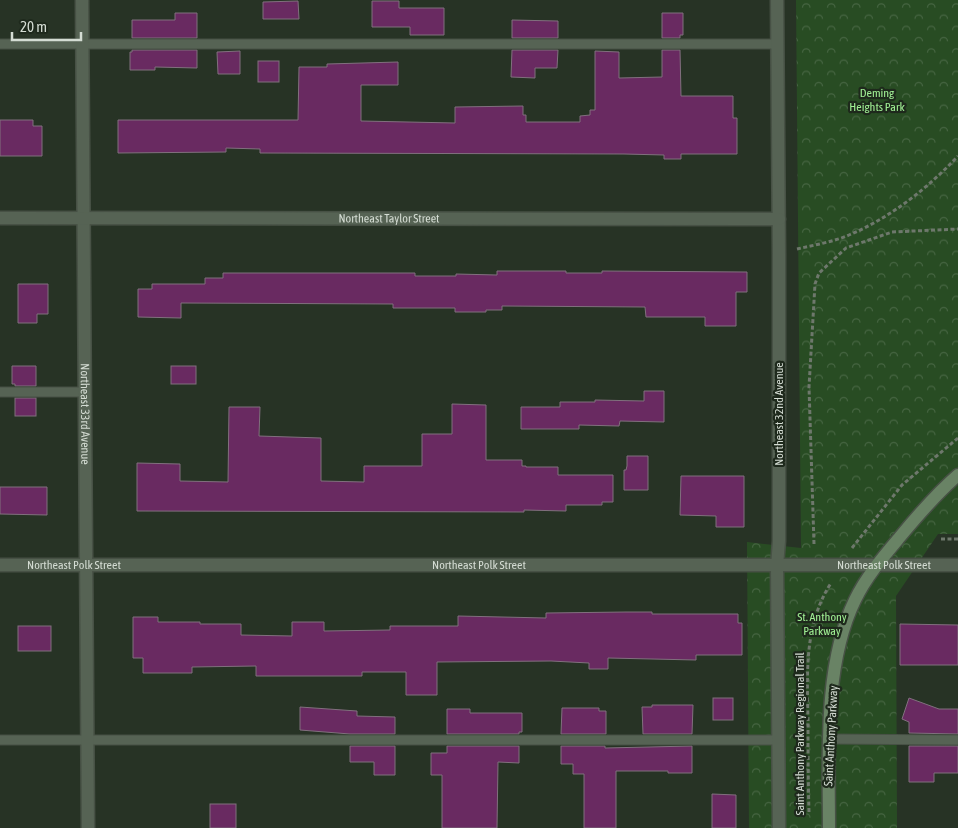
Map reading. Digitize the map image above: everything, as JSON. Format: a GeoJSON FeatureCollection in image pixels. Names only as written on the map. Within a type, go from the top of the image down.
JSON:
{"type":"FeatureCollection","features":[{"type":"Feature","properties":{"kind":"street","name":"Northeast 33rd Avenue"},"geometry":{"type":"LineString","coordinates":[[82,0],[84,44],[88,828]]}},
{"type":"Feature","properties":{"kind":"street","name":"Northeast 32nd Avenue"},"geometry":{"type":"LineString","coordinates":[[776,0],[779,219],[779,828]]}},
{"type":"Feature","properties":{"kind":"street","name":"Northeast Taylor Street"},"geometry":{"type":"LineString","coordinates":[[0,218],[779,219]]}},
{"type":"Feature","properties":{"kind":"street","name":"Saint Anthony Parkway"},"geometry":{"type":"LineString","coordinates":[[829,828],[831,697],[840,642],[855,600],[876,565],[935,495],[958,475]]}},
{"type":"Feature","properties":{"kind":"street","name":"Northeast Polk Street"},"geometry":{"type":"LineString","coordinates":[[0,565],[958,565]]}},
{"type":"Feature","properties":{"kind":"lane"},"geometry":{"type":"LineString","coordinates":[[0,44],[777,44]]}},
{"type":"Feature","properties":{"kind":"lane"},"geometry":{"type":"LineString","coordinates":[[0,392],[85,392]]}},
{"type":"Feature","properties":{"kind":"lane"},"geometry":{"type":"LineString","coordinates":[[829,739],[958,740]]}},
{"type":"Feature","properties":{"kind":"lane"},"geometry":{"type":"LineString","coordinates":[[0,740],[778,740]]}},
{"type":"Feature","properties":{"kind":"path"},"geometry":{"type":"LineString","coordinates":[[779,254],[848,236],[887,216],[920,191],[958,156]]}},
{"type":"Feature","properties":{"kind":"path"},"geometry":{"type":"LineString","coordinates":[[814,544],[809,387],[815,284],[819,273],[846,248],[892,232],[958,228]]}},
{"type":"Feature","properties":{"kind":"path"},"geometry":{"type":"LineString","coordinates":[[853,547],[902,485],[958,438]]}},
{"type":"Feature","properties":{"kind":"path"},"geometry":{"type":"LineString","coordinates":[[941,539],[958,539]]}},
{"type":"Feature","properties":{"kind":"path","name":"Saint Anthony Parkway Regional Trail"},"geometry":{"type":"LineString","coordinates":[[809,818],[807,670],[809,643],[812,626],[830,585]]}},
{"type":"Feature","properties":{"kind":"green space","name":"Deming Heights Park"},"geometry":{"type":"Polygon","coordinates":[[[796,0],[958,0],[958,534],[938,534],[896,596],[897,828],[749,828],[747,542],[801,548],[796,0]]]}},
{"type":"Feature","properties":{"kind":"building"},"geometry":{"type":"Polygon","coordinates":[[[298,1],[299,19],[263,19],[263,2],[298,1]]]}},
{"type":"Feature","properties":{"kind":"building"},"geometry":{"type":"Polygon","coordinates":[[[372,1],[399,1],[399,8],[444,8],[444,35],[410,35],[410,27],[372,27],[372,1]]]}},
{"type":"Feature","properties":{"kind":"building"},"geometry":{"type":"Polygon","coordinates":[[[175,13],[197,13],[197,38],[132,38],[132,20],[175,20],[175,13]]]}},
{"type":"Feature","properties":{"kind":"building"},"geometry":{"type":"Polygon","coordinates":[[[662,13],[683,13],[683,35],[680,35],[680,38],[662,38],[662,13]]]}},
{"type":"Feature","properties":{"kind":"building"},"geometry":{"type":"Polygon","coordinates":[[[512,20],[558,21],[558,38],[512,38],[512,20]]]}},
{"type":"Feature","properties":{"kind":"building"},"geometry":{"type":"Polygon","coordinates":[[[132,50],[197,50],[197,68],[155,67],[155,70],[130,70],[130,52],[132,50]]]}},
{"type":"Feature","properties":{"kind":"building"},"geometry":{"type":"Polygon","coordinates":[[[512,50],[558,50],[557,68],[535,68],[535,78],[511,77],[512,50]]]}},
{"type":"Feature","properties":{"kind":"building"},"geometry":{"type":"Polygon","coordinates":[[[662,50],[680,50],[681,96],[733,96],[733,118],[737,118],[737,154],[681,154],[681,159],[664,159],[664,155],[624,154],[260,153],[260,149],[226,148],[226,152],[118,153],[118,120],[298,120],[299,67],[327,67],[327,64],[398,62],[398,85],[361,85],[361,121],[455,123],[455,107],[523,106],[523,115],[526,115],[526,122],[580,122],[580,116],[590,115],[590,110],[595,110],[595,51],[619,52],[619,78],[662,77],[662,50]]]}},
{"type":"Feature","properties":{"kind":"building"},"geometry":{"type":"Polygon","coordinates":[[[240,51],[240,74],[218,74],[217,52],[240,51]]]}},
{"type":"Feature","properties":{"kind":"building"},"geometry":{"type":"Polygon","coordinates":[[[258,61],[279,61],[279,82],[258,82],[258,61]]]}},
{"type":"Feature","properties":{"kind":"building"},"geometry":{"type":"Polygon","coordinates":[[[0,120],[33,120],[33,126],[42,126],[42,156],[0,156],[0,120]]]}},
{"type":"Feature","properties":{"kind":"building"},"geometry":{"type":"Polygon","coordinates":[[[497,271],[566,271],[566,273],[602,273],[602,271],[747,272],[747,292],[736,292],[736,326],[705,326],[705,317],[646,317],[645,307],[502,306],[502,310],[455,312],[455,308],[393,308],[393,304],[181,303],[181,318],[138,317],[138,289],[152,289],[152,284],[205,284],[205,278],[223,278],[223,273],[415,273],[415,276],[456,276],[456,274],[497,275],[497,271]]]}},
{"type":"Feature","properties":{"kind":"building"},"geometry":{"type":"Polygon","coordinates":[[[18,284],[48,284],[48,314],[37,314],[37,323],[18,323],[18,284]]]}},
{"type":"Feature","properties":{"kind":"building"},"geometry":{"type":"Polygon","coordinates":[[[12,366],[36,366],[36,386],[15,386],[15,384],[12,384],[12,366]]]}},
{"type":"Feature","properties":{"kind":"building"},"geometry":{"type":"Polygon","coordinates":[[[171,366],[196,366],[196,384],[171,384],[171,366]]]}},
{"type":"Feature","properties":{"kind":"building"},"geometry":{"type":"Polygon","coordinates":[[[644,391],[664,391],[664,422],[620,421],[619,426],[579,425],[579,429],[521,429],[521,407],[560,407],[560,402],[595,402],[595,400],[644,401],[644,391]]]}},
{"type":"Feature","properties":{"kind":"building"},"geometry":{"type":"Polygon","coordinates":[[[15,398],[36,398],[36,416],[15,416],[15,398]]]}},
{"type":"Feature","properties":{"kind":"building"},"geometry":{"type":"Polygon","coordinates":[[[452,404],[486,405],[486,460],[522,460],[522,466],[526,467],[558,467],[558,475],[613,475],[613,502],[602,502],[602,505],[566,505],[566,511],[524,510],[524,512],[137,511],[137,463],[180,464],[180,481],[228,482],[229,407],[260,407],[259,436],[321,438],[321,481],[364,482],[364,466],[422,466],[422,434],[452,434],[452,404]]]}},
{"type":"Feature","properties":{"kind":"building"},"geometry":{"type":"Polygon","coordinates":[[[627,456],[648,456],[648,490],[624,490],[624,470],[626,470],[627,466],[627,456]]]}},
{"type":"Feature","properties":{"kind":"building"},"geometry":{"type":"Polygon","coordinates":[[[681,476],[744,476],[744,527],[716,527],[716,516],[680,515],[681,476]]]}},
{"type":"Feature","properties":{"kind":"building"},"geometry":{"type":"Polygon","coordinates":[[[0,487],[47,487],[47,515],[0,514],[0,487]]]}},
{"type":"Feature","properties":{"kind":"building"},"geometry":{"type":"Polygon","coordinates":[[[652,612],[652,614],[738,614],[738,623],[742,623],[742,655],[696,655],[696,660],[608,658],[608,669],[589,669],[589,663],[551,661],[437,662],[437,695],[406,695],[406,672],[362,672],[362,676],[256,676],[256,666],[192,667],[192,673],[143,673],[143,658],[133,658],[133,617],[158,617],[158,622],[241,624],[241,635],[292,636],[292,622],[324,622],[324,631],[390,630],[390,626],[458,626],[458,616],[546,618],[546,613],[652,612]]]}},
{"type":"Feature","properties":{"kind":"building"},"geometry":{"type":"Polygon","coordinates":[[[900,624],[958,625],[958,665],[900,665],[900,624]]]}},
{"type":"Feature","properties":{"kind":"building"},"geometry":{"type":"Polygon","coordinates":[[[18,626],[51,626],[51,651],[18,651],[18,626]]]}},
{"type":"Feature","properties":{"kind":"building"},"geometry":{"type":"Polygon","coordinates":[[[713,698],[733,698],[733,720],[713,720],[713,698]]]}},
{"type":"Feature","properties":{"kind":"building"},"geometry":{"type":"Polygon","coordinates":[[[909,698],[939,709],[958,709],[958,734],[909,733],[909,722],[902,719],[909,698]]]}},
{"type":"Feature","properties":{"kind":"building"},"geometry":{"type":"Polygon","coordinates":[[[652,705],[693,705],[692,734],[643,734],[642,707],[652,707],[652,705]]]}},
{"type":"Feature","properties":{"kind":"building"},"geometry":{"type":"Polygon","coordinates":[[[300,707],[357,711],[357,716],[395,717],[395,734],[350,734],[300,730],[300,707]]]}},
{"type":"Feature","properties":{"kind":"building"},"geometry":{"type":"Polygon","coordinates":[[[562,708],[599,708],[599,711],[606,711],[606,734],[561,734],[562,708]]]}},
{"type":"Feature","properties":{"kind":"building"},"geometry":{"type":"Polygon","coordinates":[[[447,709],[470,709],[470,713],[522,713],[522,732],[519,732],[519,734],[447,734],[447,709]]]}},
{"type":"Feature","properties":{"kind":"building"},"geometry":{"type":"Polygon","coordinates":[[[350,746],[395,746],[395,775],[374,775],[374,762],[350,762],[350,746]]]}},
{"type":"Feature","properties":{"kind":"building"},"geometry":{"type":"Polygon","coordinates":[[[447,746],[519,746],[519,763],[498,762],[497,828],[442,828],[442,775],[431,775],[431,753],[447,753],[447,746]]]}},
{"type":"Feature","properties":{"kind":"building"},"geometry":{"type":"Polygon","coordinates":[[[561,746],[605,746],[605,748],[692,746],[692,773],[616,771],[616,828],[584,828],[584,774],[573,774],[573,764],[561,764],[561,746]]]}},
{"type":"Feature","properties":{"kind":"building"},"geometry":{"type":"Polygon","coordinates":[[[909,746],[958,746],[958,773],[934,773],[934,782],[909,782],[909,746]]]}},
{"type":"Feature","properties":{"kind":"building"},"geometry":{"type":"Polygon","coordinates":[[[712,794],[736,795],[736,828],[712,828],[712,794]]]}},
{"type":"Feature","properties":{"kind":"building"},"geometry":{"type":"Polygon","coordinates":[[[210,804],[236,804],[236,828],[210,828],[210,804]]]}},
{"type":"Feature","properties":{"kind":"park label","name":"St. Anthony Parkway"},"geometry":{"type":"Point","coordinates":[822,624]}}]}
